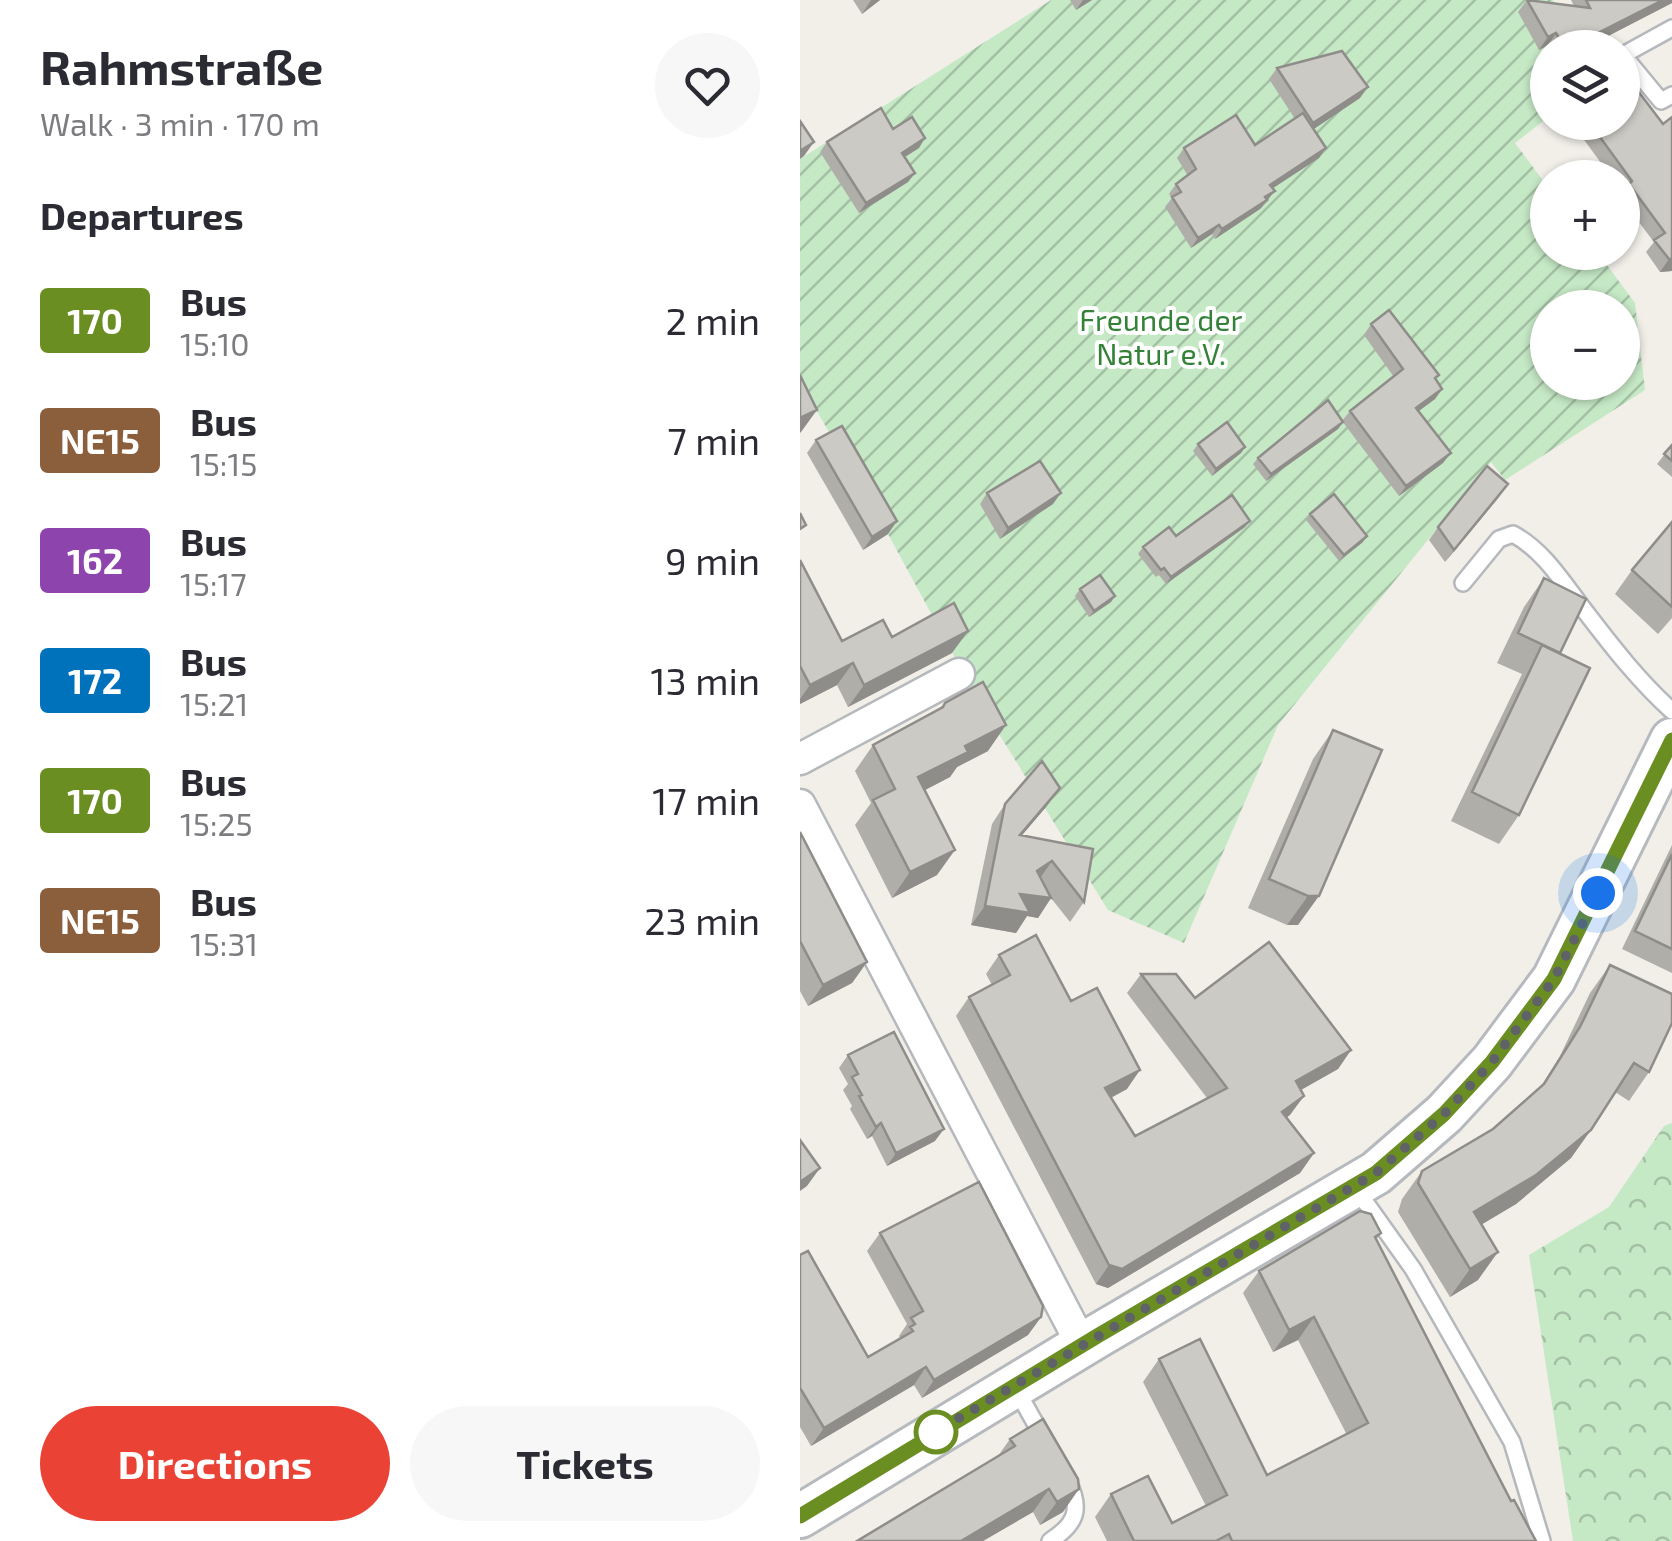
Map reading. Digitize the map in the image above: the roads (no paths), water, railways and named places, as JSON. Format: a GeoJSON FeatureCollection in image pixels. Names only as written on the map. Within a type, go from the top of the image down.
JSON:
{"type":"FeatureCollection","features":[{"type":"Feature","properties":{"kind":"main road"},"geometry":{"type":"LineString","coordinates":[[800,1516],[1376,1173],[1444,1114],[1492,1062],[1554,979],[1672,740]]}},
{"type":"Feature","properties":{"kind":"street"},"geometry":{"type":"LineString","coordinates":[[800,759],[959,674]]}},
{"type":"Feature","properties":{"kind":"street"},"geometry":{"type":"LineString","coordinates":[[800,805],[1082,1345]]}},
{"type":"Feature","properties":{"kind":"lane"},"geometry":{"type":"LineString","coordinates":[[1672,28],[1622,55],[1661,102],[1672,95]]}},
{"type":"Feature","properties":{"kind":"lane"},"geometry":{"type":"LineString","coordinates":[[1463,583],[1499,539],[1513,534],[1527,542],[1552,567],[1643,686],[1672,711]]}},
{"type":"Feature","properties":{"kind":"lane"},"geometry":{"type":"LineString","coordinates":[[1354,1186],[1413,1269],[1512,1442],[1542,1541]]}},
{"type":"Feature","properties":{"kind":"lane"},"geometry":{"type":"LineString","coordinates":[[1014,1386],[1052,1454]]}},
{"type":"Feature","properties":{"kind":"lane"},"geometry":{"type":"LineString","coordinates":[[1050,1541],[1070,1528],[1075,1516],[1071,1487],[1062,1470]]}},
{"type":"Feature","properties":{"kind":"park label","name":"Freunde der Natur e.V."},"geometry":{"type":"Point","coordinates":[1161,336]}}]}
